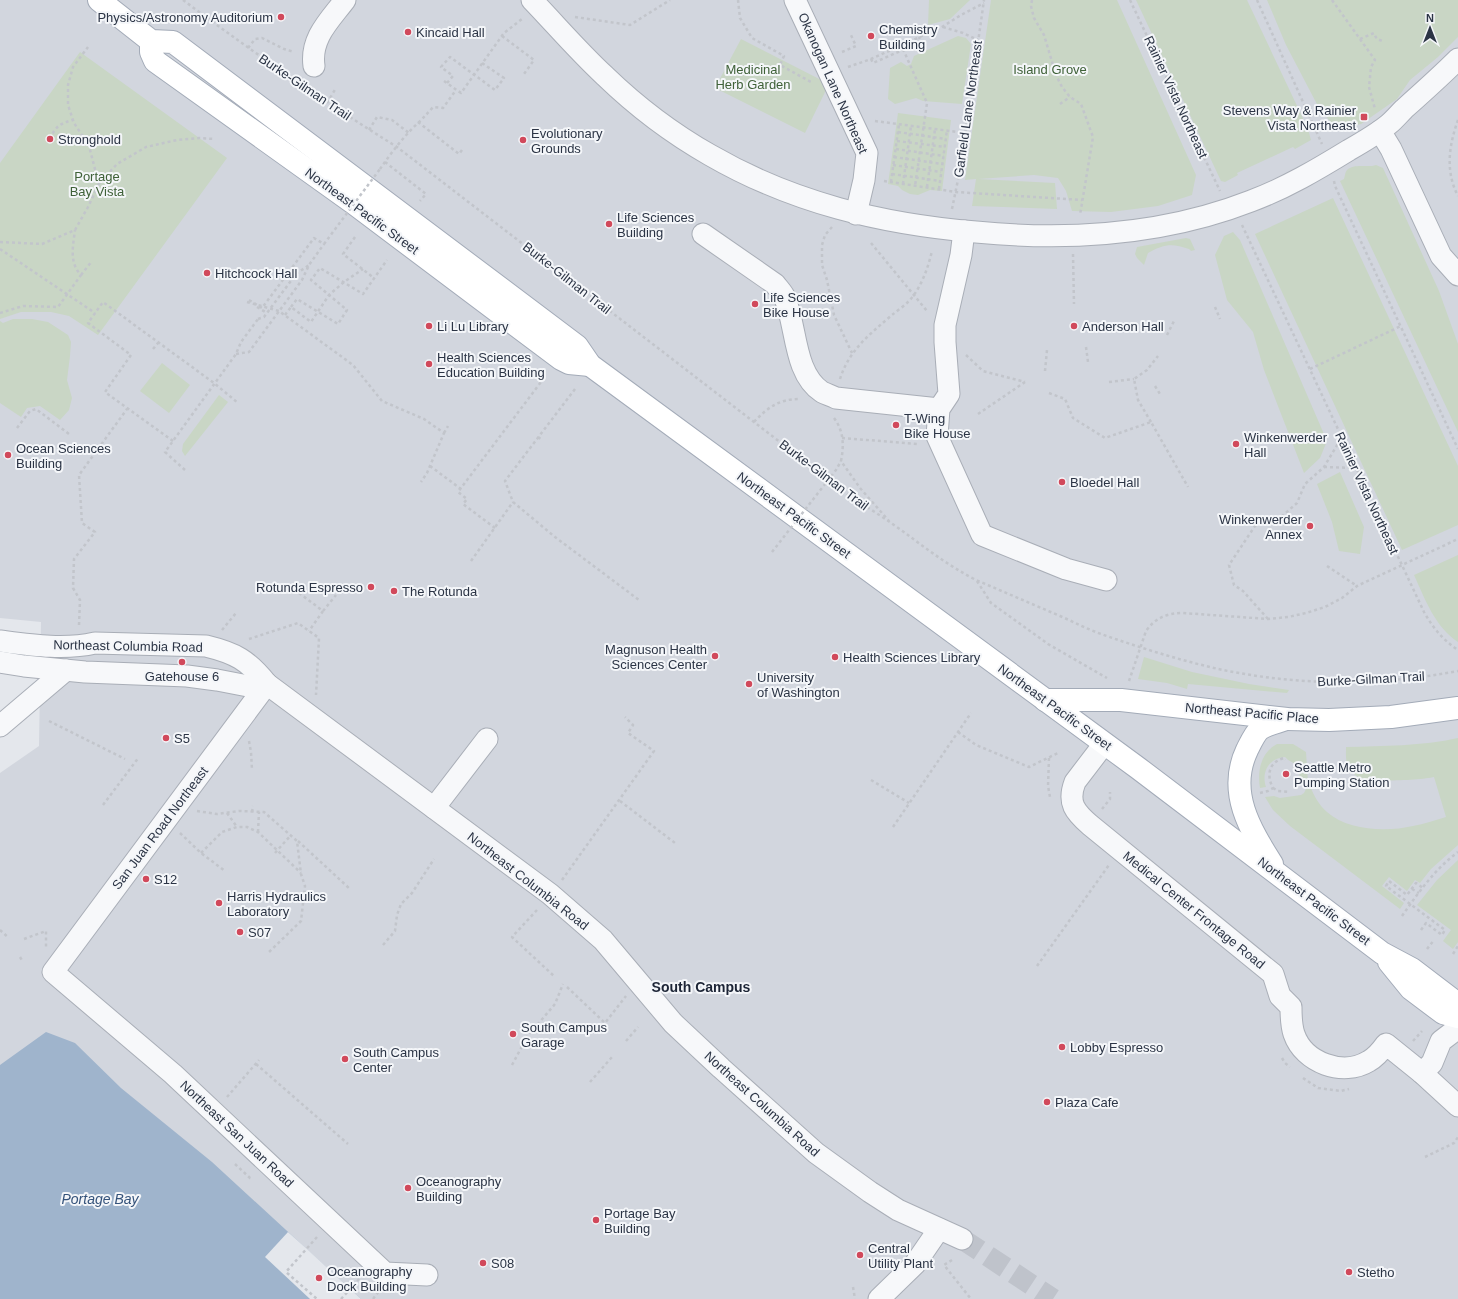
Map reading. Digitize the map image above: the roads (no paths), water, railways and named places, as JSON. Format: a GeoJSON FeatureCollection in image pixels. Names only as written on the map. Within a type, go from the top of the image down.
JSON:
{"type":"FeatureCollection","features":[{"type":"Feature","properties":{"kind":"main road","name":"Northeast Pacific Street"},"geometry":{"type":"LineString","coordinates":[[99,0],[151,41],[151,52],[155,62],[352,202],[561,359],[569,363],[590,365],[1045,700],[1382,953],[1412,969],[1458,1004]]}},
{"type":"Feature","properties":{"kind":"main road","name":"Northeast Pacific Place"},"geometry":{"type":"LineString","coordinates":[[1045,700],[1121,700],[1287,719],[1329,720],[1391,717],[1458,708]]}},
{"type":"Feature","properties":{"kind":"main road"},"geometry":{"type":"LineString","coordinates":[[1279,876],[1256,837],[1245,812],[1240,798],[1240,782],[1241,768],[1245,754],[1260,730],[1287,719]]}},
{"type":"Feature","properties":{"kind":"main road","name":"Northeast Pacific Street"},"geometry":{"type":"LineString","coordinates":[[1382,953],[1411,989],[1443,1013],[1458,1017]]}},
{"type":"Feature","properties":{"kind":"street"},"geometry":{"type":"LineString","coordinates":[[313,60],[315,43],[321,32],[345,0]]}},
{"type":"Feature","properties":{"kind":"street","name":"Okanogan Lane Northeast"},"geometry":{"type":"LineString","coordinates":[[795,0],[867,153],[864,180],[856,214]]}},
{"type":"Feature","properties":{"kind":"street"},"geometry":{"type":"LineString","coordinates":[[529,8],[605,77],[651,115],[709,155],[764,183],[829,206],[856,214],[899,223],[1021,236],[1076,236],[1153,228],[1191,220],[1231,208],[1272,192],[1322,167],[1378,123],[1422,94],[1458,59]]}},
{"type":"Feature","properties":{"kind":"street"},"geometry":{"type":"LineString","coordinates":[[1378,123],[1441,256],[1458,275]]}},
{"type":"Feature","properties":{"kind":"street"},"geometry":{"type":"LineString","coordinates":[[964,231],[961,254],[945,325],[949,394],[939,409],[937,436],[982,536],[1066,569],[1106,580]]}},
{"type":"Feature","properties":{"kind":"street"},"geometry":{"type":"LineString","coordinates":[[703,234],[775,284],[783,295],[788,307],[802,365],[810,380],[822,391],[836,398],[939,409]]}},
{"type":"Feature","properties":{"kind":"street","name":"Northeast Columbia Road"},"geometry":{"type":"LineString","coordinates":[[0,641],[78,647],[95,643],[206,646],[219,649],[244,661],[255,669],[267,684],[550,894],[603,940],[673,1022],[721,1068],[816,1153],[886,1203],[938,1229],[962,1239]]}},
{"type":"Feature","properties":{"kind":"street","name":"Northeast Columbia Road"},"geometry":{"type":"LineString","coordinates":[[0,662],[66,670],[187,676],[248,686],[267,684]]}},
{"type":"Feature","properties":{"kind":"street"},"geometry":{"type":"LineString","coordinates":[[0,726],[66,670]]}},
{"type":"Feature","properties":{"kind":"street","name":"San Juan Road Northeast"},"geometry":{"type":"LineString","coordinates":[[53,972],[267,684]]}},
{"type":"Feature","properties":{"kind":"street"},"geometry":{"type":"LineString","coordinates":[[434,808],[487,739]]}},
{"type":"Feature","properties":{"kind":"street","name":"Medical Center Frontage Road"},"geometry":{"type":"LineString","coordinates":[[1104,744],[1075,782],[1072,789],[1073,805],[1076,813],[1273,974],[1280,996],[1292,1007],[1291,1021],[1295,1035],[1302,1048],[1312,1058],[1339,1068],[1354,1067],[1367,1062],[1379,1054],[1386,1044],[1422,1074]]}},
{"type":"Feature","properties":{"kind":"street","name":"Northeast San Juan Road"},"geometry":{"type":"LineString","coordinates":[[53,972],[173,1074],[385,1273],[427,1275]]}},
{"type":"Feature","properties":{"kind":"street"},"geometry":{"type":"LineString","coordinates":[[1458,1028],[1441,1041],[1432,1063],[1422,1074],[1458,1106]]}},
{"type":"Feature","properties":{"kind":"street"},"geometry":{"type":"LineString","coordinates":[[879,1299],[915,1264],[938,1229]]}},
{"type":"Feature","properties":{"kind":"water","name":"Portage Bay"},"geometry":{"type":"Polygon","coordinates":[[[46,1032],[75,1043],[121,1088],[212,1162],[361,1299],[0,1299],[0,1065],[46,1032]]]}},
{"type":"Feature","properties":{"kind":"tunnel"},"geometry":{"type":"LineString","coordinates":[[962,1239],[1053,1299]]}},
{"type":"Feature","properties":{"kind":"place","name":"Physics/Astronomy Auditorium"},"geometry":{"type":"Point","coordinates":[281,17]}},
{"type":"Feature","properties":{"kind":"place","name":"Kincaid Hall"},"geometry":{"type":"Point","coordinates":[408,32]}},
{"type":"Feature","properties":{"kind":"place","name":"Chemistry Building"},"geometry":{"type":"Point","coordinates":[871,36]}},
{"type":"Feature","properties":{"kind":"place","name":"Stevens Way & Rainier Vista Northeast"},"geometry":{"type":"Point","coordinates":[1364,117]}},
{"type":"Feature","properties":{"kind":"place","name":"Stronghold"},"geometry":{"type":"Point","coordinates":[50,139]}},
{"type":"Feature","properties":{"kind":"place","name":"Evolutionary Grounds"},"geometry":{"type":"Point","coordinates":[523,140]}},
{"type":"Feature","properties":{"kind":"place","name":"Life Sciences Building"},"geometry":{"type":"Point","coordinates":[609,224]}},
{"type":"Feature","properties":{"kind":"place","name":"Hitchcock Hall"},"geometry":{"type":"Point","coordinates":[207,273]}},
{"type":"Feature","properties":{"kind":"place","name":"Life Sciences Bike House"},"geometry":{"type":"Point","coordinates":[755,304]}},
{"type":"Feature","properties":{"kind":"place","name":"Li Lu Library"},"geometry":{"type":"Point","coordinates":[429,326]}},
{"type":"Feature","properties":{"kind":"place","name":"Anderson Hall"},"geometry":{"type":"Point","coordinates":[1074,326]}},
{"type":"Feature","properties":{"kind":"place","name":"Health Sciences Education Building"},"geometry":{"type":"Point","coordinates":[429,364]}},
{"type":"Feature","properties":{"kind":"place","name":"T-Wing Bike House"},"geometry":{"type":"Point","coordinates":[896,425]}},
{"type":"Feature","properties":{"kind":"place","name":"Winkenwerder Hall"},"geometry":{"type":"Point","coordinates":[1236,444]}},
{"type":"Feature","properties":{"kind":"place","name":"Ocean Sciences Building"},"geometry":{"type":"Point","coordinates":[8,455]}},
{"type":"Feature","properties":{"kind":"place","name":"Bloedel Hall"},"geometry":{"type":"Point","coordinates":[1062,482]}},
{"type":"Feature","properties":{"kind":"place","name":"Winkenwerder Annex"},"geometry":{"type":"Point","coordinates":[1310,526]}},
{"type":"Feature","properties":{"kind":"place","name":"Rotunda Espresso"},"geometry":{"type":"Point","coordinates":[371,587]}},
{"type":"Feature","properties":{"kind":"place","name":"The Rotunda"},"geometry":{"type":"Point","coordinates":[394,591]}},
{"type":"Feature","properties":{"kind":"place","name":"Magnuson Health Sciences Center"},"geometry":{"type":"Point","coordinates":[715,656]}},
{"type":"Feature","properties":{"kind":"place","name":"Health Sciences Library"},"geometry":{"type":"Point","coordinates":[835,657]}},
{"type":"Feature","properties":{"kind":"place","name":"Gatehouse 6"},"geometry":{"type":"Point","coordinates":[182,662]}},
{"type":"Feature","properties":{"kind":"place","name":"University of Washington"},"geometry":{"type":"Point","coordinates":[749,684]}},
{"type":"Feature","properties":{"kind":"place","name":"S5"},"geometry":{"type":"Point","coordinates":[166,738]}},
{"type":"Feature","properties":{"kind":"place","name":"Seattle Metro Pumping Station"},"geometry":{"type":"Point","coordinates":[1286,774]}},
{"type":"Feature","properties":{"kind":"place","name":"S12"},"geometry":{"type":"Point","coordinates":[146,879]}},
{"type":"Feature","properties":{"kind":"place","name":"Harris Hydraulics Laboratory"},"geometry":{"type":"Point","coordinates":[219,903]}},
{"type":"Feature","properties":{"kind":"place","name":"S07"},"geometry":{"type":"Point","coordinates":[240,932]}},
{"type":"Feature","properties":{"kind":"place","name":"South Campus Garage"},"geometry":{"type":"Point","coordinates":[513,1034]}},
{"type":"Feature","properties":{"kind":"place","name":"Lobby Espresso"},"geometry":{"type":"Point","coordinates":[1062,1047]}},
{"type":"Feature","properties":{"kind":"place","name":"South Campus Center"},"geometry":{"type":"Point","coordinates":[345,1059]}},
{"type":"Feature","properties":{"kind":"place","name":"Plaza Cafe"},"geometry":{"type":"Point","coordinates":[1047,1102]}},
{"type":"Feature","properties":{"kind":"place","name":"Oceanography Building"},"geometry":{"type":"Point","coordinates":[408,1188]}},
{"type":"Feature","properties":{"kind":"place","name":"Portage Bay Building"},"geometry":{"type":"Point","coordinates":[596,1220]}},
{"type":"Feature","properties":{"kind":"place","name":"Central Utility Plant"},"geometry":{"type":"Point","coordinates":[860,1255]}},
{"type":"Feature","properties":{"kind":"place","name":"S08"},"geometry":{"type":"Point","coordinates":[483,1263]}},
{"type":"Feature","properties":{"kind":"place","name":"Stetho"},"geometry":{"type":"Point","coordinates":[1349,1272]}},
{"type":"Feature","properties":{"kind":"place","name":"Oceanography Dock Building"},"geometry":{"type":"Point","coordinates":[319,1278]}},
{"type":"Feature","properties":{"kind":"district","name":"South Campus"},"geometry":{"type":"Point","coordinates":[701,987]}},
{"type":"Feature","properties":{"kind":"park label","name":"Island Grove"},"geometry":{"type":"Point","coordinates":[1050,69]}},
{"type":"Feature","properties":{"kind":"park label","name":"Medicinal Herb Garden"},"geometry":{"type":"Point","coordinates":[753,76]}},
{"type":"Feature","properties":{"kind":"park label","name":"Portage Bay Vista"},"geometry":{"type":"Point","coordinates":[97,184]}}]}
